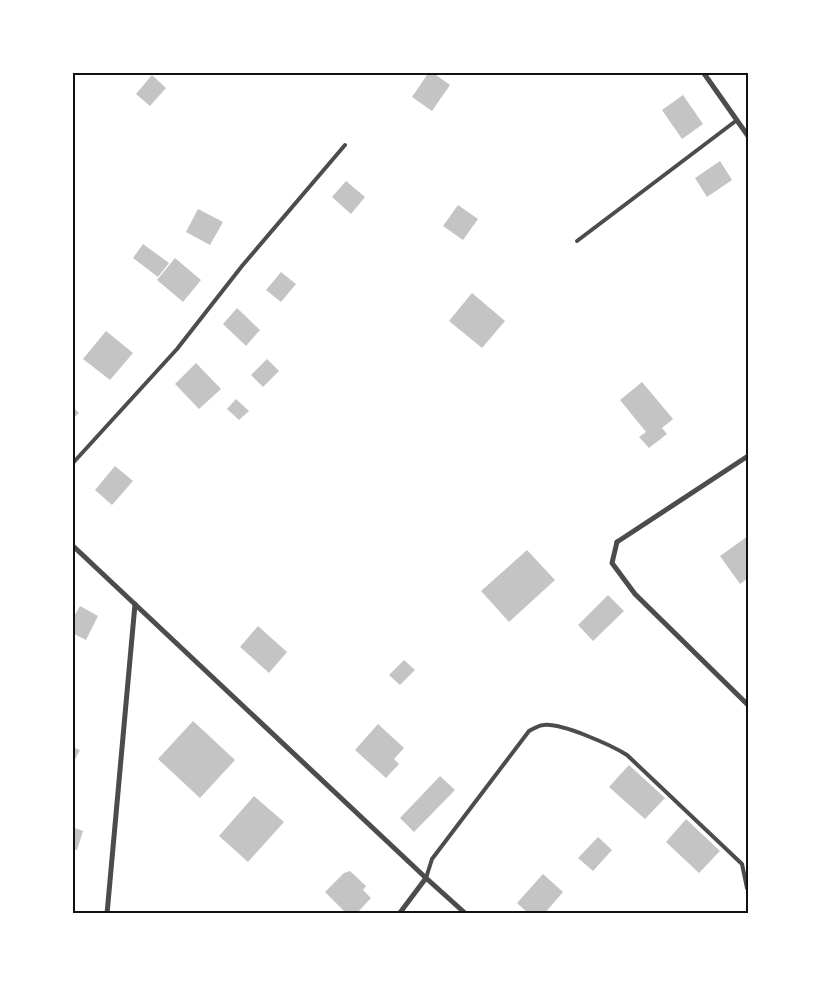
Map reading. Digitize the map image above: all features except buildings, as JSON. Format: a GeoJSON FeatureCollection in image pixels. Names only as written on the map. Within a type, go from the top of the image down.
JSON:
{"type":"FeatureCollection","features":[{"type":"Feature","properties":{"kind":"street"},"geometry":{"type":"LineString","coordinates":[[703,72],[748,136]]}},
{"type":"Feature","properties":{"kind":"street"},"geometry":{"type":"LineString","coordinates":[[748,456],[617,542],[612,563],[635,594],[748,705]]}},
{"type":"Feature","properties":{"kind":"street"},"geometry":{"type":"LineString","coordinates":[[72,545],[466,914]]}},
{"type":"Feature","properties":{"kind":"street"},"geometry":{"type":"LineString","coordinates":[[106,914],[135,604]]}},
{"type":"Feature","properties":{"kind":"street"},"geometry":{"type":"LineString","coordinates":[[399,914],[426,878]]}},
{"type":"Feature","properties":{"kind":"lane"},"geometry":{"type":"LineString","coordinates":[[577,240],[737,120]]}},
{"type":"Feature","properties":{"kind":"lane"},"geometry":{"type":"LineString","coordinates":[[72,464],[177,349],[242,266],[344,145]]}},
{"type":"Feature","properties":{"kind":"lane"},"geometry":{"type":"LineString","coordinates":[[426,878],[432,859],[529,731],[543,725],[560,727],[608,744],[627,754],[742,864],[747,888]]}}]}
